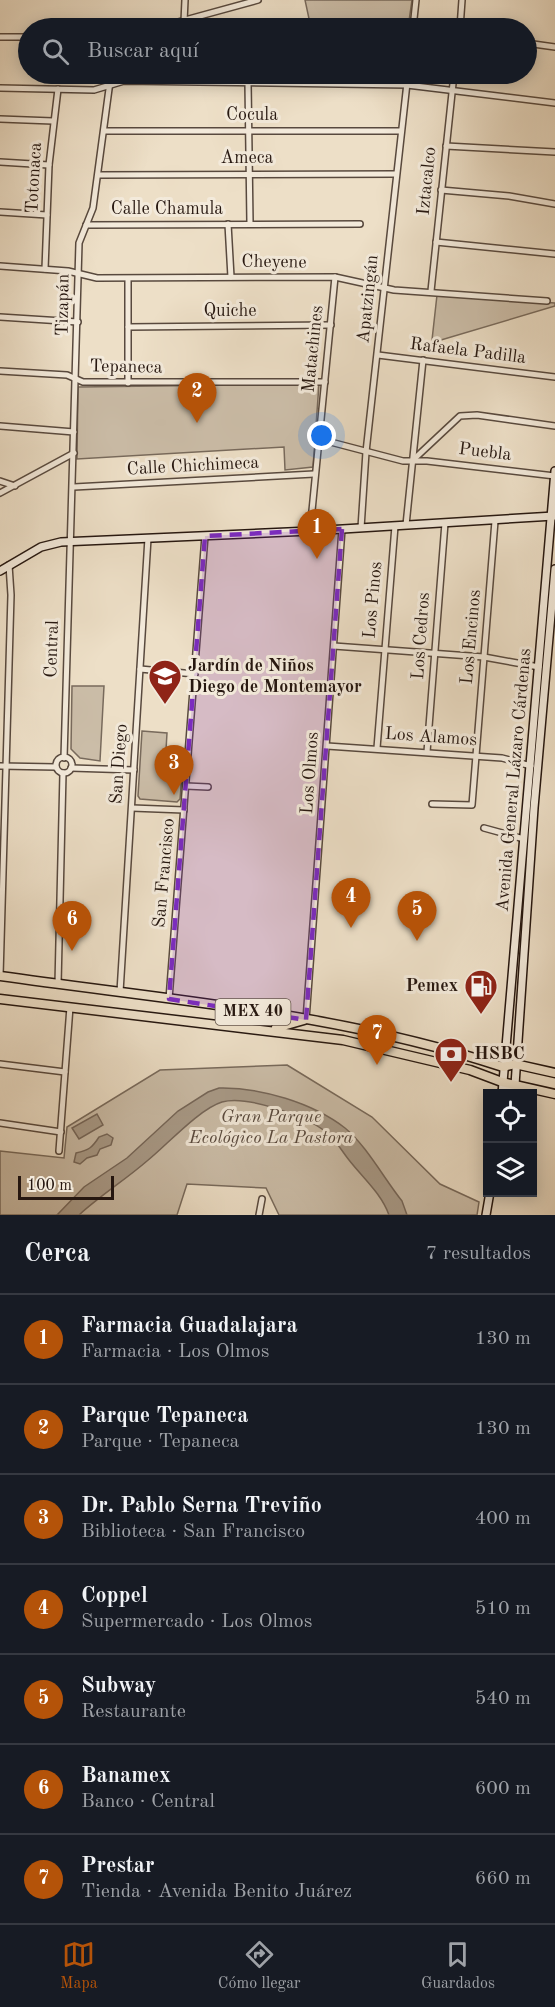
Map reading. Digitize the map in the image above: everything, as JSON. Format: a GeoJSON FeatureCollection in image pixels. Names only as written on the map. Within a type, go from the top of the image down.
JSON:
{"type":"FeatureCollection","features":[{"type":"Feature","properties":{"kind":"main road","name":"MEX 40"},"geometry":{"type":"LineString","coordinates":[[0,976],[306,1020],[428,1044],[503,1067]]}},
{"type":"Feature","properties":{"kind":"main road","name":"MEX 40"},"geometry":{"type":"LineString","coordinates":[[0,999],[270,1030],[368,1046],[470,1070],[501,1082],[555,1094]]}},
{"type":"Feature","properties":{"kind":"main road"},"geometry":{"type":"LineString","coordinates":[[270,1030],[306,1020]]}},
{"type":"Feature","properties":{"kind":"main road"},"geometry":{"type":"LineString","coordinates":[[503,1067],[514,1064],[555,1073]]}},
{"type":"Feature","properties":{"kind":"street"},"geometry":{"type":"LineString","coordinates":[[184,18],[185,0]]}},
{"type":"Feature","properties":{"kind":"street"},"geometry":{"type":"LineString","coordinates":[[197,18],[258,0]]}},
{"type":"Feature","properties":{"kind":"street"},"geometry":{"type":"LineString","coordinates":[[414,18],[416,0]]}},
{"type":"Feature","properties":{"kind":"street"},"geometry":{"type":"LineString","coordinates":[[461,18],[462,0]]}},
{"type":"Feature","properties":{"kind":"street"},"geometry":{"type":"LineString","coordinates":[[0,37],[18,37]]}},
{"type":"Feature","properties":{"kind":"street"},"geometry":{"type":"LineString","coordinates":[[537,44],[555,46]]}},
{"type":"Feature","properties":{"kind":"street"},"geometry":{"type":"LineString","coordinates":[[0,88],[94,90],[114,84]]}},
{"type":"Feature","properties":{"kind":"street"},"geometry":{"type":"LineString","coordinates":[[248,84],[250,224]]}},
{"type":"Feature","properties":{"kind":"street"},"geometry":{"type":"LineString","coordinates":[[354,84],[407,85],[555,103]]}},
{"type":"Feature","properties":{"kind":"street","name":"Iztacalco"},"geometry":{"type":"LineString","coordinates":[[431,291],[452,84]]}},
{"type":"Feature","properties":{"kind":"street","name":"Tizapán"},"geometry":{"type":"LineString","coordinates":[[71,541],[80,238],[93,208],[110,85]]}},
{"type":"Feature","properties":{"kind":"street","name":"Apatzingán"},"geometry":{"type":"LineString","coordinates":[[361,528],[366,452],[407,85]]}},
{"type":"Feature","properties":{"kind":"street","name":"Totonaca"},"geometry":{"type":"LineString","coordinates":[[45,269],[49,165],[58,89]]}},
{"type":"Feature","properties":{"kind":"street"},"geometry":{"type":"LineString","coordinates":[[0,119],[53,121]]}},
{"type":"Feature","properties":{"kind":"street","name":"Cocula"},"geometry":{"type":"LineString","coordinates":[[104,131],[401,131]]}},
{"type":"Feature","properties":{"kind":"street"},"geometry":{"type":"LineString","coordinates":[[446,146],[555,152]]}},
{"type":"Feature","properties":{"kind":"street"},"geometry":{"type":"LineString","coordinates":[[0,162],[49,165]]}},
{"type":"Feature","properties":{"kind":"street","name":"Ameca"},"geometry":{"type":"LineString","coordinates":[[98,175],[396,174]]}},
{"type":"Feature","properties":{"kind":"street"},"geometry":{"type":"LineString","coordinates":[[441,190],[509,196],[555,204]]}},
{"type":"Feature","properties":{"kind":"street"},"geometry":{"type":"LineString","coordinates":[[0,212],[47,214]]}},
{"type":"Feature","properties":{"kind":"street"},"geometry":{"type":"LineString","coordinates":[[228,224],[231,277]]}},
{"type":"Feature","properties":{"kind":"street","name":"Calle Chamula"},"geometry":{"type":"LineString","coordinates":[[86,225],[360,224]]}},
{"type":"Feature","properties":{"kind":"street"},"geometry":{"type":"LineString","coordinates":[[436,242],[555,254]]}},
{"type":"Feature","properties":{"kind":"street","name":"Cheyene"},"geometry":{"type":"LineString","coordinates":[[0,266],[45,269],[97,278],[335,277],[384,288],[547,301]]}},
{"type":"Feature","properties":{"kind":"street","name":"Matachines"},"geometry":{"type":"LineString","coordinates":[[310,531],[314,474],[332,326],[335,277]]}},
{"type":"Feature","properties":{"kind":"street"},"geometry":{"type":"LineString","coordinates":[[128,279],[128,383]]}},
{"type":"Feature","properties":{"kind":"street"},"geometry":{"type":"LineString","coordinates":[[0,317],[78,322]]}},
{"type":"Feature","properties":{"kind":"street","name":"Quiche"},"geometry":{"type":"LineString","coordinates":[[128,327],[332,326]]}},
{"type":"Feature","properties":{"kind":"street","name":"Rafaela Padilla"},"geometry":{"type":"LineString","coordinates":[[378,355],[555,377]]}},
{"type":"Feature","properties":{"kind":"street"},"geometry":{"type":"LineString","coordinates":[[406,525],[423,360]]}},
{"type":"Feature","properties":{"kind":"street","name":"Tepaneca"},"geometry":{"type":"LineString","coordinates":[[0,371],[67,375],[83,382],[325,382]]}},
{"type":"Feature","properties":{"kind":"street"},"geometry":{"type":"LineString","coordinates":[[412,461],[460,416],[477,415],[555,426]]}},
{"type":"Feature","properties":{"kind":"street"},"geometry":{"type":"LineString","coordinates":[[0,426],[74,432]]}},
{"type":"Feature","properties":{"kind":"street","name":"Puebla"},"geometry":{"type":"LineString","coordinates":[[319,439],[395,460],[555,473]]}},
{"type":"Feature","properties":{"kind":"street"},"geometry":{"type":"LineString","coordinates":[[0,493],[74,453]]}},
{"type":"Feature","properties":{"kind":"street","name":"Avenida General Lázaro Cárdenas"},"geometry":{"type":"LineString","coordinates":[[502,1089],[555,473]]}},
{"type":"Feature","properties":{"kind":"street","name":"Calle Chichimeca"},"geometry":{"type":"LineString","coordinates":[[74,487],[314,474]]}},
{"type":"Feature","properties":{"kind":"street"},"geometry":{"type":"LineString","coordinates":[[0,481],[15,486]]}},
{"type":"Feature","properties":{"kind":"street"},"geometry":{"type":"LineString","coordinates":[[0,571],[47,545],[71,541],[310,531],[553,516]]}},
{"type":"Feature","properties":{"kind":"street","name":"Los Encinos"},"geometry":{"type":"LineString","coordinates":[[432,804],[472,805],[495,520]]}},
{"type":"Feature","properties":{"kind":"street","name":"Los Cedros"},"geometry":{"type":"LineString","coordinates":[[427,752],[445,523]]}},
{"type":"Feature","properties":{"kind":"street","name":"Los Pinos"},"geometry":{"type":"LineString","coordinates":[[377,748],[395,526]]}},
{"type":"Feature","properties":{"kind":"street","name":"Los Olmos"},"geometry":{"type":"LineString","coordinates":[[306,1020],[342,529]]}},
{"type":"Feature","properties":{"kind":"street","name":"San Francisco"},"geometry":{"type":"LineString","coordinates":[[169,999],[205,536]]}},
{"type":"Feature","properties":{"kind":"street","name":"San Diego"},"geometry":{"type":"LineString","coordinates":[[120,992],[148,538]]}},
{"type":"Feature","properties":{"kind":"street","name":"Central"},"geometry":{"type":"LineString","coordinates":[[64,758],[71,541]]}},
{"type":"Feature","properties":{"kind":"street"},"geometry":{"type":"LineString","coordinates":[[0,976],[3,766],[11,595],[9,565]]}},
{"type":"Feature","properties":{"kind":"street","name":"Avenida General Lázaro Cárdenas"},"geometry":{"type":"LineString","coordinates":[[508,1089],[515,1085],[514,1064],[555,569]]}},
{"type":"Feature","properties":{"kind":"street"},"geometry":{"type":"LineString","coordinates":[[552,608],[555,598]]}},
{"type":"Feature","properties":{"kind":"street"},"geometry":{"type":"LineString","coordinates":[[334,646],[484,657],[539,667]]}},
{"type":"Feature","properties":{"kind":"street"},"geometry":{"type":"LineString","coordinates":[[140,669],[195,674]]}},
{"type":"Feature","properties":{"kind":"street","name":"Los Alamos"},"geometry":{"type":"LineString","coordinates":[[327,746],[502,758],[531,766]]}},
{"type":"Feature","properties":{"kind":"street"},"geometry":{"type":"LineString","coordinates":[[56,767],[58,760],[64,758],[69,760],[71,768]]}},
{"type":"Feature","properties":{"kind":"street"},"geometry":{"type":"LineString","coordinates":[[3,766],[56,767],[63,773]]}},
{"type":"Feature","properties":{"kind":"street"},"geometry":{"type":"LineString","coordinates":[[63,773],[71,768],[134,770]]}},
{"type":"Feature","properties":{"kind":"street"},"geometry":{"type":"LineString","coordinates":[[58,984],[63,773]]}},
{"type":"Feature","properties":{"kind":"street"},"geometry":{"type":"LineString","coordinates":[[186,786],[208,786]]}},
{"type":"Feature","properties":{"kind":"street"},"geometry":{"type":"LineString","coordinates":[[132,808],[184,810]]}},
{"type":"Feature","properties":{"kind":"street"},"geometry":{"type":"LineString","coordinates":[[484,828],[524,839]]}},
{"type":"Feature","properties":{"kind":"street"},"geometry":{"type":"LineString","coordinates":[[523,860],[523,855],[529,887]]}},
{"type":"Feature","properties":{"kind":"street"},"geometry":{"type":"LineString","coordinates":[[59,1151],[70,1007]]}},
{"type":"Feature","properties":{"kind":"street"},"geometry":{"type":"LineString","coordinates":[[0,1064],[65,1072]]}},
{"type":"Feature","properties":{"kind":"street"},"geometry":{"type":"LineString","coordinates":[[0,1123],[61,1132]]}},
{"type":"Feature","properties":{"kind":"street"},"geometry":{"type":"LineString","coordinates":[[486,1215],[489,1197]]}},
{"type":"Feature","properties":{"kind":"street"},"geometry":{"type":"LineString","coordinates":[[260,1215],[262,1199]]}},
{"type":"Feature","properties":{"kind":"highlighted area"},"geometry":{"type":"Polygon","coordinates":[[[342,529],[306,1020],[169,999],[205,536],[342,529]]]}},
{"type":"Feature","properties":{"kind":"green space"},"geometry":{"type":"Polygon","coordinates":[[[305,0],[412,0],[409,18],[309,18],[305,0]]]}},
{"type":"Feature","properties":{"kind":"green space"},"geometry":{"type":"Polygon","coordinates":[[[437,295],[555,303],[555,306],[441,340],[432,340],[437,295]]]}},
{"type":"Feature","properties":{"kind":"green space"},"geometry":{"type":"Polygon","coordinates":[[[319,384],[313,467],[285,470],[284,447],[77,459],[78,387],[319,384]]]}},
{"type":"Feature","properties":{"kind":"green space"},"geometry":{"type":"Polygon","coordinates":[[[72,686],[104,686],[100,761],[80,758],[71,749],[72,686]]]}},
{"type":"Feature","properties":{"kind":"green space"},"geometry":{"type":"Polygon","coordinates":[[[142,731],[167,733],[166,750],[184,751],[180,799],[177,802],[140,799],[138,796],[142,731]]]}},
{"type":"Feature","properties":{"kind":"green space","name":"Gran Parque Ecológico La Pastora"},"geometry":{"type":"Polygon","coordinates":[[[287,1065],[372,1117],[440,1184],[479,1202],[477,1215],[279,1215],[266,1188],[187,1184],[177,1215],[0,1215],[0,1151],[64,1158],[67,1127],[160,1070],[287,1065]]]}},
{"type":"Feature","properties":{"kind":"shaded area"},"geometry":{"type":"Polygon","coordinates":[[[219,1088],[251,1090],[285,1098],[332,1119],[353,1135],[368,1153],[402,1201],[407,1215],[389,1215],[377,1193],[336,1142],[317,1126],[276,1108],[246,1101],[233,1101],[222,1102],[203,1112],[139,1168],[79,1215],[57,1215],[84,1187],[127,1158],[178,1111],[208,1092],[219,1088]]]}},
{"type":"Feature","properties":{"kind":"shaded area"},"geometry":{"type":"Polygon","coordinates":[[[97,1114],[103,1125],[79,1139],[72,1128],[97,1114]]]}},
{"type":"Feature","properties":{"kind":"shaded area"},"geometry":{"type":"Polygon","coordinates":[[[107,1134],[113,1138],[111,1145],[100,1149],[97,1155],[87,1158],[80,1164],[74,1162],[76,1153],[90,1148],[99,1137],[107,1134]]]}},
{"type":"Feature","properties":{"kind":"place","name":"Parque Tepaneca"},"geometry":{"type":"Point","coordinates":[197,423]}},
{"type":"Feature","properties":{"kind":"place","name":"Farmacia Guadalajara"},"geometry":{"type":"Point","coordinates":[317,559]}},
{"type":"Feature","properties":{"kind":"place","name":"Jardín de Niños Diego de Montemayor"},"geometry":{"type":"Point","coordinates":[165,705]}},
{"type":"Feature","properties":{"kind":"place","name":"Dr. Pablo Serna Treviño"},"geometry":{"type":"Point","coordinates":[174,795]}},
{"type":"Feature","properties":{"kind":"place","name":"Coppel"},"geometry":{"type":"Point","coordinates":[351,928]}},
{"type":"Feature","properties":{"kind":"place","name":"Subway"},"geometry":{"type":"Point","coordinates":[417,941]}},
{"type":"Feature","properties":{"kind":"place","name":"Banamex"},"geometry":{"type":"Point","coordinates":[72,951]}},
{"type":"Feature","properties":{"kind":"place","name":"Pemex"},"geometry":{"type":"Point","coordinates":[481,1015]}},
{"type":"Feature","properties":{"kind":"place","name":"Prestar"},"geometry":{"type":"Point","coordinates":[377,1065]}},
{"type":"Feature","properties":{"kind":"place","name":"HSBC"},"geometry":{"type":"Point","coordinates":[451,1083]}}]}
